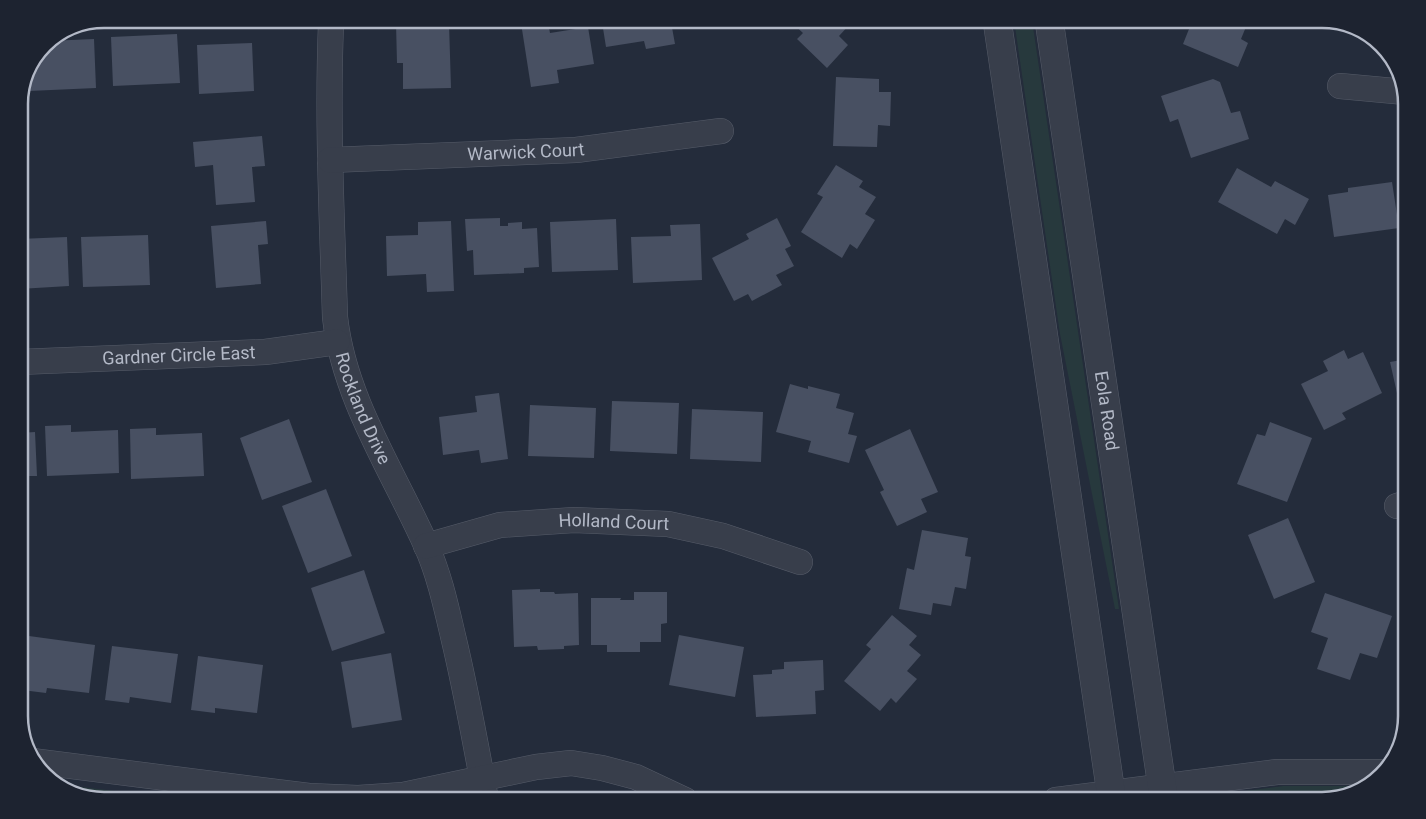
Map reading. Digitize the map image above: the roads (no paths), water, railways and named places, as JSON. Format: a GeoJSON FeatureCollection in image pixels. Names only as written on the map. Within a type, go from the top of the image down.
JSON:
{"type":"FeatureCollection","features":[{"type":"Feature","properties":{"kind":"street","name":"Rockland Drive"},"geometry":{"type":"LineString","coordinates":[[331,28],[328,88],[337,342],[359,406],[426,546],[443,595],[458,658],[484,789]]}},
{"type":"Feature","properties":{"kind":"street"},"geometry":{"type":"LineString","coordinates":[[998,28],[1111,792]]}},
{"type":"Feature","properties":{"kind":"street","name":"Eola Road"},"geometry":{"type":"LineString","coordinates":[[1050,28],[1163,792]]}},
{"type":"Feature","properties":{"kind":"street"},"geometry":{"type":"LineString","coordinates":[[1340,86],[1397,91]]}},
{"type":"Feature","properties":{"kind":"street","name":"Warwick Court"},"geometry":{"type":"LineString","coordinates":[[330,160],[576,150],[721,131]]}},
{"type":"Feature","properties":{"kind":"street","name":"Gardner Circle East"},"geometry":{"type":"LineString","coordinates":[[28,362],[266,352],[337,342]]}},
{"type":"Feature","properties":{"kind":"street","name":"Holland Court"},"geometry":{"type":"LineString","coordinates":[[426,546],[500,525],[583,520],[668,524],[723,536],[800,562]]}},
{"type":"Feature","properties":{"kind":"street"},"geometry":{"type":"LineString","coordinates":[[44,763],[276,792]]}},
{"type":"Feature","properties":{"kind":"street"},"geometry":{"type":"LineString","coordinates":[[436,792],[484,789],[536,767],[571,764],[602,768],[636,777],[668,792]]}},
{"type":"Feature","properties":{"kind":"street"},"geometry":{"type":"LineString","coordinates":[[1173,792],[1277,772],[1373,772]]}}]}
